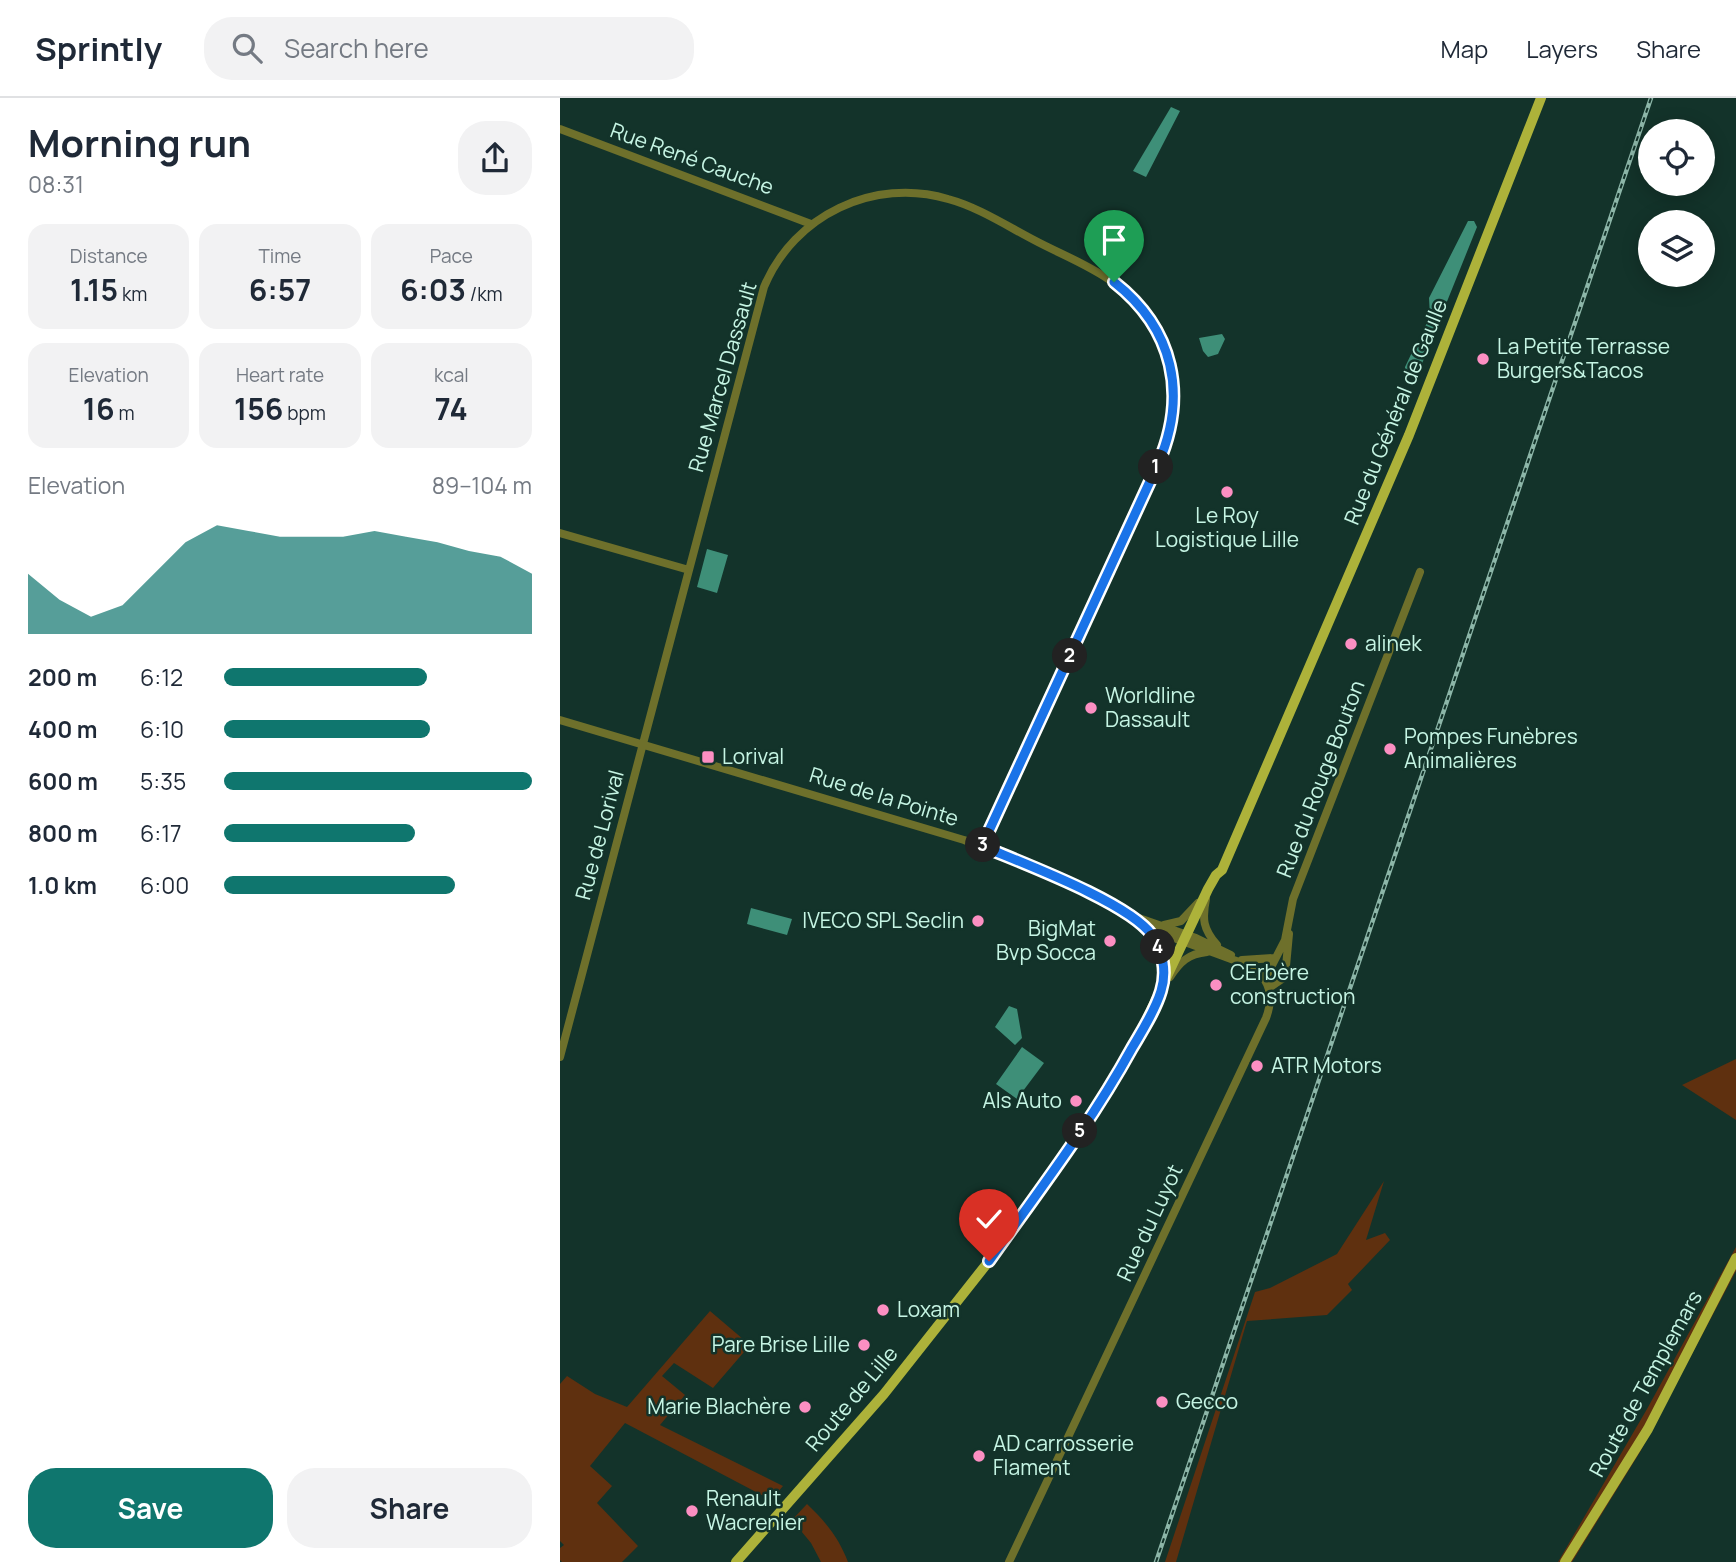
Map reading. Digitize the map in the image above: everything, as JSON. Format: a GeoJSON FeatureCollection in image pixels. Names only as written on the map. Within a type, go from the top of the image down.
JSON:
{"type":"FeatureCollection","features":[{"type":"Feature","properties":{"kind":"main road","name":"Rue du Général de Gaulle"},"geometry":{"type":"LineString","coordinates":[[1185,939],[1216,875],[1214,870],[1278,736],[1409,435],[1541,98]]}},
{"type":"Feature","properties":{"kind":"main road","name":"Route de Lille"},"geometry":{"type":"LineString","coordinates":[[739,1560],[863,1419],[989,1261],[1103,1098],[1130,1052],[1185,939]]}},
{"type":"Feature","properties":{"kind":"main road","name":"Route de Templemars"},"geometry":{"type":"LineString","coordinates":[[1565,1562],[1648,1429],[1736,1258]]}},
{"type":"Feature","properties":{"kind":"street","name":"Rue René Cauche"},"geometry":{"type":"LineString","coordinates":[[560,129],[811,223]]}},
{"type":"Feature","properties":{"kind":"street","name":"Rue Marcel Dassault"},"geometry":{"type":"LineString","coordinates":[[642,744],[764,287],[785,251],[811,223],[839,207],[881,194],[922,193],[957,201],[1114,282],[1136,302],[1161,340],[1168,359],[1174,411],[1164,448],[982,846]]}},
{"type":"Feature","properties":{"kind":"street"},"geometry":{"type":"LineString","coordinates":[[560,533],[689,570]]}},
{"type":"Feature","properties":{"kind":"street","name":"Rue du Rouge Bouton"},"geometry":{"type":"LineString","coordinates":[[1265,979],[1283,944],[1293,899],[1420,572]]}},
{"type":"Feature","properties":{"kind":"street","name":"Rue de la Pointe"},"geometry":{"type":"LineString","coordinates":[[560,720],[982,846],[1036,868],[1122,911],[1144,926],[1185,939]]}},
{"type":"Feature","properties":{"kind":"street","name":"Rue de Lorival"},"geometry":{"type":"LineString","coordinates":[[560,1057],[642,744]]}},
{"type":"Feature","properties":{"kind":"street"},"geometry":{"type":"LineString","coordinates":[[1154,923],[1164,925],[1181,921],[1208,889]]}},
{"type":"Feature","properties":{"kind":"street"},"geometry":{"type":"LineString","coordinates":[[1122,911],[1154,923],[1209,952],[1236,959],[1254,961],[1274,958],[1287,971],[1283,980],[1269,988],[1265,979],[1254,968],[1236,959],[1219,947],[1206,931],[1203,922],[1208,889]]}},
{"type":"Feature","properties":{"kind":"street","name":"Rue du Rouge Bouton"},"geometry":{"type":"LineString","coordinates":[[1287,971],[1289,921]]}},
{"type":"Feature","properties":{"kind":"street"},"geometry":{"type":"LineString","coordinates":[[1144,926],[1163,960],[1161,991]]}},
{"type":"Feature","properties":{"kind":"street"},"geometry":{"type":"LineString","coordinates":[[1185,939],[1219,947]]}},
{"type":"Feature","properties":{"kind":"street"},"geometry":{"type":"LineString","coordinates":[[1161,991],[1183,960],[1197,953],[1209,952]]}},
{"type":"Feature","properties":{"kind":"street","name":"Rue du Luyot"},"geometry":{"type":"LineString","coordinates":[[1009,1562],[1266,1018],[1271,1001],[1269,988]]}},
{"type":"Feature","properties":{"kind":"shaded area"},"geometry":{"type":"Polygon","coordinates":[[[1171,107],[1180,111],[1146,177],[1133,171],[1171,107]]]}},
{"type":"Feature","properties":{"kind":"shaded area"},"geometry":{"type":"Polygon","coordinates":[[[1468,221],[1474,221],[1477,227],[1417,376],[1405,370],[1405,367],[1416,344],[1423,340],[1426,334],[1424,329],[1430,316],[1429,298],[1468,221]]]}},
{"type":"Feature","properties":{"kind":"shaded area"},"geometry":{"type":"Polygon","coordinates":[[[1222,334],[1225,339],[1218,354],[1208,357],[1199,338],[1222,334]]]}},
{"type":"Feature","properties":{"kind":"shaded area"},"geometry":{"type":"Polygon","coordinates":[[[707,549],[728,555],[717,593],[697,587],[707,549]]]}},
{"type":"Feature","properties":{"kind":"shaded area"},"geometry":{"type":"Polygon","coordinates":[[[751,908],[792,919],[787,935],[747,924],[751,908]]]}},
{"type":"Feature","properties":{"kind":"shaded area"},"geometry":{"type":"Polygon","coordinates":[[[1009,1006],[1017,1009],[1022,1038],[1015,1045],[995,1027],[1009,1006]]]}},
{"type":"Feature","properties":{"kind":"shaded area"},"geometry":{"type":"Polygon","coordinates":[[[1022,1047],[1044,1063],[1017,1099],[996,1084],[1022,1047]]]}},
{"type":"Feature","properties":{"kind":"shaded area"},"geometry":{"type":"Polygon","coordinates":[[[1736,1059],[1736,1120],[1682,1085],[1736,1059]]]}},
{"type":"Feature","properties":{"kind":"shaded area"},"geometry":{"type":"Polygon","coordinates":[[[1384,1181],[1366,1240],[1385,1233],[1390,1240],[1348,1284],[1352,1290],[1327,1315],[1247,1321],[1176,1562],[1165,1562],[1255,1292],[1270,1288],[1337,1254],[1384,1181]]]}},
{"type":"Feature","properties":{"kind":"shaded area"},"geometry":{"type":"Polygon","coordinates":[[[1736,1247],[1736,1271],[1640,1452],[1572,1562],[1558,1562],[1647,1409],[1736,1247]]]}},
{"type":"Feature","properties":{"kind":"shaded area"},"geometry":{"type":"Polygon","coordinates":[[[710,1311],[750,1345],[713,1388],[674,1363],[662,1376],[685,1395],[660,1425],[783,1486],[771,1500],[625,1423],[590,1466],[612,1486],[597,1503],[638,1546],[622,1562],[562,1562],[560,1548],[564,1545],[560,1541],[560,1384],[567,1376],[595,1394],[627,1407],[710,1311]]]}},
{"type":"Feature","properties":{"kind":"shaded area"},"geometry":{"type":"Polygon","coordinates":[[[807,1504],[831,1530],[848,1562],[821,1562],[811,1543],[792,1520],[807,1504]]]}},
{"type":"Feature","properties":{"kind":"railway"},"geometry":{"type":"LineString","coordinates":[[1156,1562],[1651,98]]}},
{"type":"Feature","properties":{"kind":"place","name":"La Petite Terrasse Burgers&Tacos"},"geometry":{"type":"Point","coordinates":[1483,359]}},
{"type":"Feature","properties":{"kind":"place","name":"Le Roy Logistique Lille"},"geometry":{"type":"Point","coordinates":[1227,492]}},
{"type":"Feature","properties":{"kind":"place","name":"alinek"},"geometry":{"type":"Point","coordinates":[1351,644]}},
{"type":"Feature","properties":{"kind":"place","name":"Worldline Dassault"},"geometry":{"type":"Point","coordinates":[1091,708]}},
{"type":"Feature","properties":{"kind":"place","name":"Pompes Funèbres Animalières"},"geometry":{"type":"Point","coordinates":[1390,749]}},
{"type":"Feature","properties":{"kind":"place","name":"Lorival"},"geometry":{"type":"Point","coordinates":[708,757]}},
{"type":"Feature","properties":{"kind":"place","name":"IVECO SPL Seclin"},"geometry":{"type":"Point","coordinates":[978,921]}},
{"type":"Feature","properties":{"kind":"place","name":"BigMat Bvp Socca"},"geometry":{"type":"Point","coordinates":[1110,941]}},
{"type":"Feature","properties":{"kind":"place","name":"CErbère construction"},"geometry":{"type":"Point","coordinates":[1216,985]}},
{"type":"Feature","properties":{"kind":"place","name":"ATR Motors"},"geometry":{"type":"Point","coordinates":[1257,1066]}},
{"type":"Feature","properties":{"kind":"place","name":"Als Auto"},"geometry":{"type":"Point","coordinates":[1076,1101]}},
{"type":"Feature","properties":{"kind":"place","name":"Loxam"},"geometry":{"type":"Point","coordinates":[883,1310]}},
{"type":"Feature","properties":{"kind":"place","name":"Pare Brise Lille"},"geometry":{"type":"Point","coordinates":[864,1345]}},
{"type":"Feature","properties":{"kind":"place","name":"Gecco"},"geometry":{"type":"Point","coordinates":[1162,1402]}},
{"type":"Feature","properties":{"kind":"place","name":"Marie Blachère"},"geometry":{"type":"Point","coordinates":[805,1407]}},
{"type":"Feature","properties":{"kind":"place","name":"AD carrosserie Flament"},"geometry":{"type":"Point","coordinates":[979,1456]}},
{"type":"Feature","properties":{"kind":"place","name":"Renault Wacrenier"},"geometry":{"type":"Point","coordinates":[692,1511]}},
{"type":"Feature","properties":{"kind":"route"},"geometry":{"type":"LineString","coordinates":[[989,1261],[1109,1089],[1144,1026],[1163,981],[1161,953],[1144,926],[1090,894],[982,846],[1158,464],[1172,426],[1172,379],[1164,346],[1145,312],[1114,282]]}}]}
